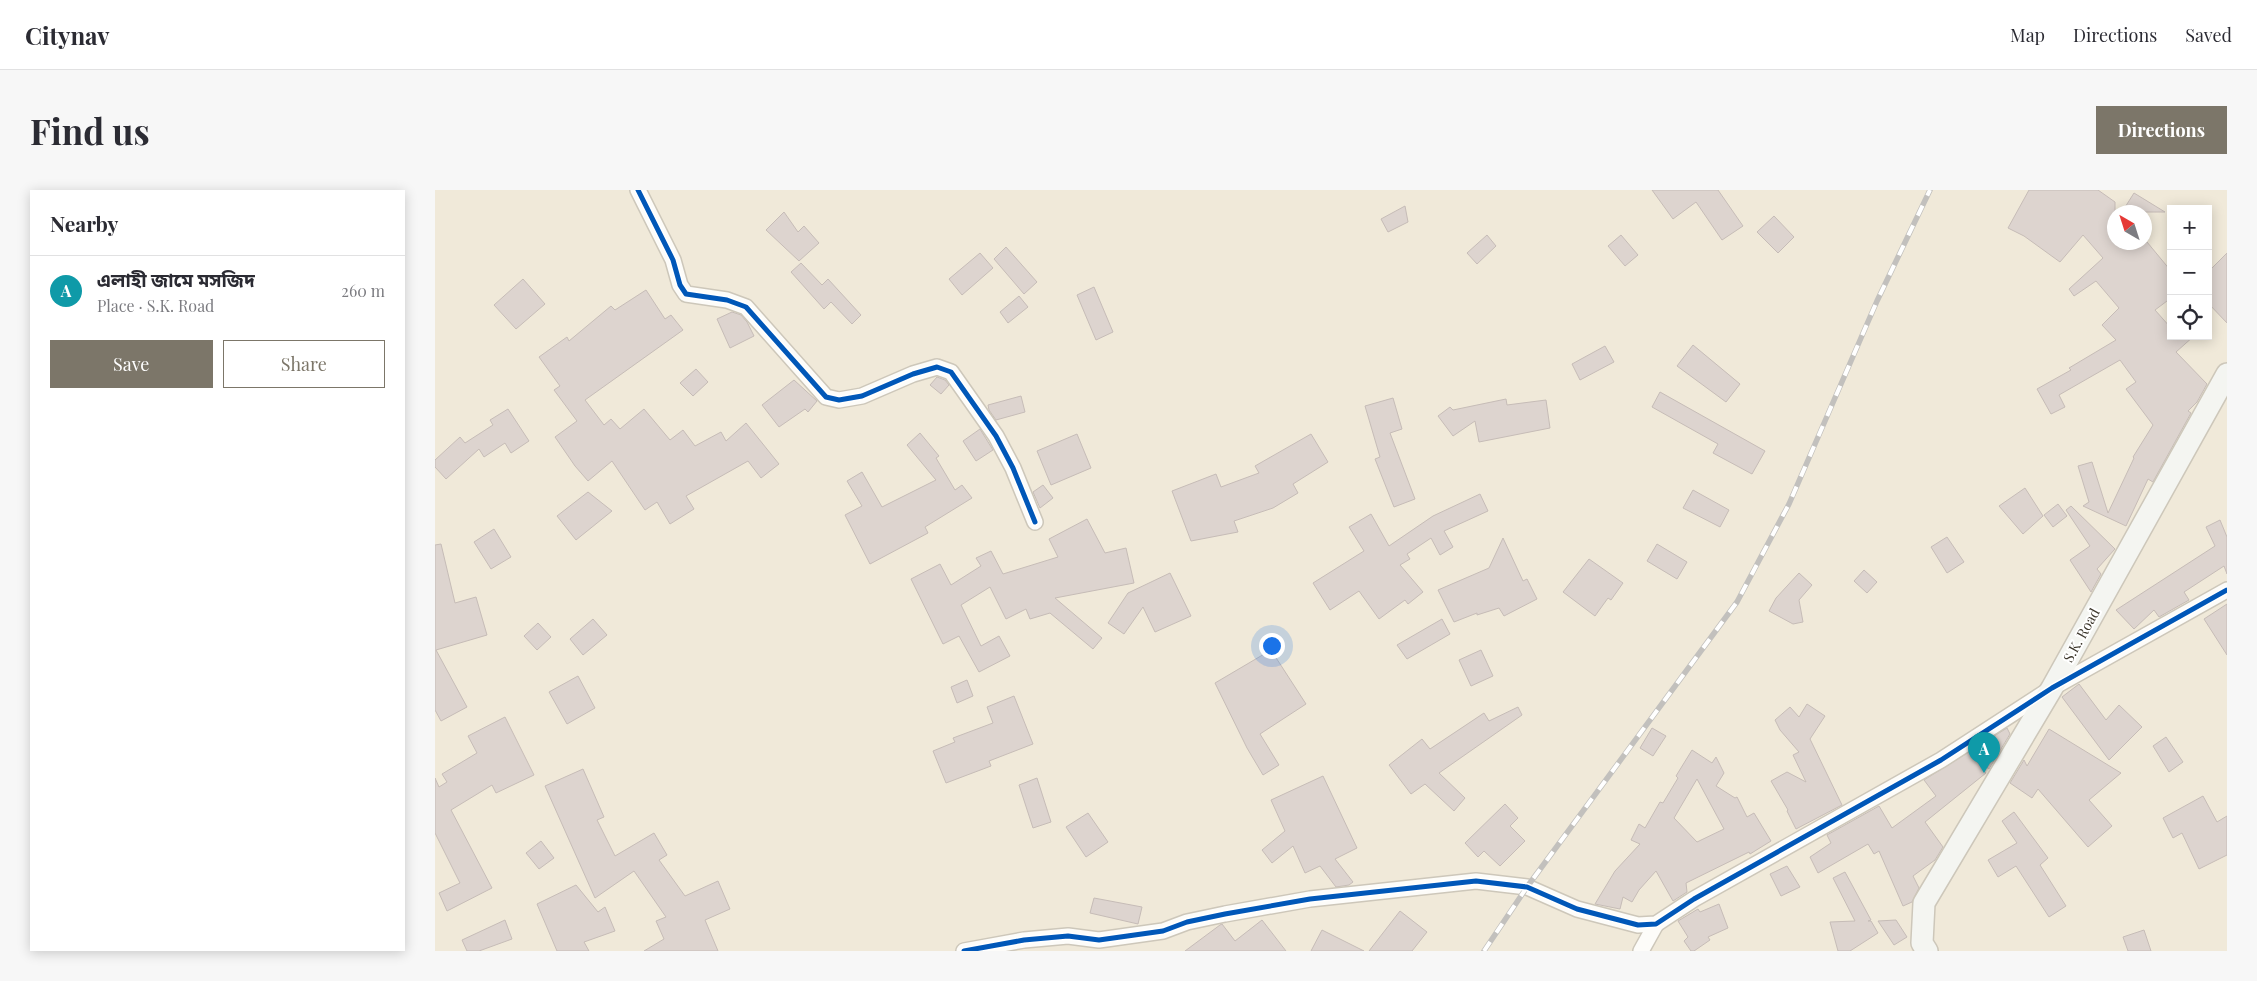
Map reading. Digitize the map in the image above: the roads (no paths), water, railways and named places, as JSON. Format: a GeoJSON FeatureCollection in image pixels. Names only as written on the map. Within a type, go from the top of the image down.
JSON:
{"type":"FeatureCollection","features":[{"type":"Feature","properties":{"kind":"main road","name":"S.K. Road"},"geometry":{"type":"LineString","coordinates":[[1927,951],[1922,942],[1924,902],[2051,688],[2227,374]]}},
{"type":"Feature","properties":{"kind":"street"},"geometry":{"type":"LineString","coordinates":[[638,190],[673,260],[680,285],[686,294],[727,300],[746,307],[826,397],[839,400],[862,396],[913,374],[937,367],[951,372],[996,436],[1013,468],[1035,522]]}},
{"type":"Feature","properties":{"kind":"street"},"geometry":{"type":"LineString","coordinates":[[1641,951],[1656,924],[1695,899],[1941,760],[2051,688],[2227,590]]}},
{"type":"Feature","properties":{"kind":"street"},"geometry":{"type":"LineString","coordinates":[[964,951],[1024,940],[1068,936],[1099,940],[1163,931],[1187,922],[1310,900],[1476,880],[1527,886],[1577,909],[1638,925],[1656,924]]}},
{"type":"Feature","properties":{"kind":"railway"},"geometry":{"type":"LineString","coordinates":[[1484,951],[1527,887],[1737,602],[1789,504],[1877,301],[1930,190]]}},
{"type":"Feature","properties":{"kind":"place","name":"এলাহী জামে মসজিদ"},"geometry":{"type":"Point","coordinates":[1984,773]}}]}
